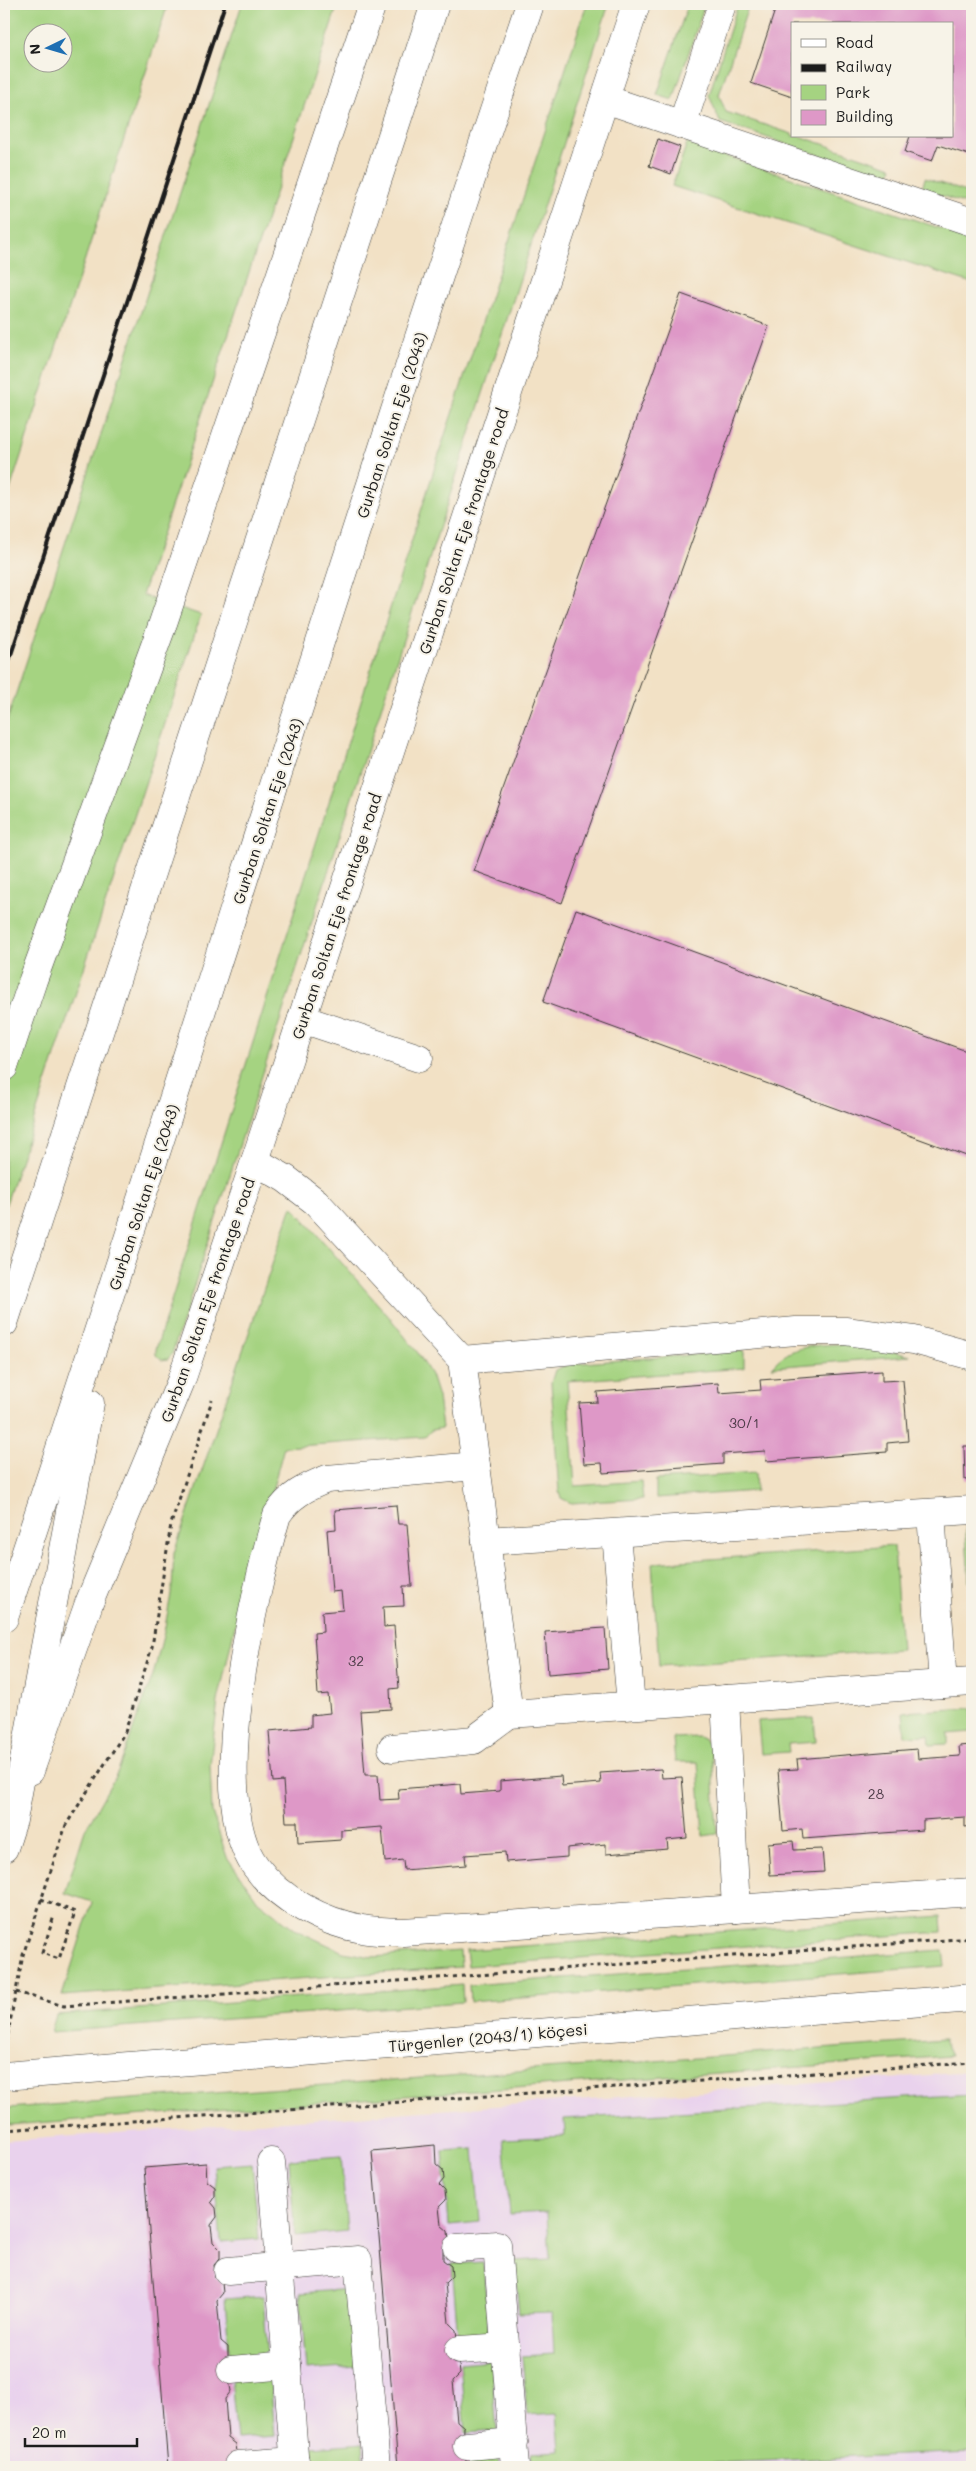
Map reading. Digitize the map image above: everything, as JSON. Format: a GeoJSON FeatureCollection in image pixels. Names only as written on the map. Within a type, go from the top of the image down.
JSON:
{"type":"FeatureCollection","features":[{"type":"Feature","properties":{"kind":"main road"},"geometry":{"type":"LineString","coordinates":[[4,1067],[33,980],[161,629],[372,4]]}},
{"type":"Feature","properties":{"kind":"main road"},"geometry":{"type":"LineString","coordinates":[[4,1323],[435,4]]}},
{"type":"Feature","properties":{"kind":"main road","name":"Gurban Soltan Eje (2043)"},"geometry":{"type":"LineString","coordinates":[[4,1618],[109,1304],[464,200],[530,4]]}},
{"type":"Feature","properties":{"kind":"main road","name":"Gurban Soltan Eje frontage road"},"geometry":{"type":"LineString","coordinates":[[13,1820],[89,1603],[181,1381],[636,4]]}},
{"type":"Feature","properties":{"kind":"main road"},"geometry":{"type":"LineString","coordinates":[[682,125],[722,4]]}},
{"type":"Feature","properties":{"kind":"main road"},"geometry":{"type":"LineString","coordinates":[[605,99],[972,222]]}},
{"type":"Feature","properties":{"kind":"main road"},"geometry":{"type":"LineString","coordinates":[[302,1019],[419,1058]]}},
{"type":"Feature","properties":{"kind":"main road"},"geometry":{"type":"LineString","coordinates":[[255,1161],[286,1178],[316,1202],[462,1360],[509,1714]]}},
{"type":"Feature","properties":{"kind":"main road"},"geometry":{"type":"LineString","coordinates":[[4,1848],[13,1820],[109,1304]]}},
{"type":"Feature","properties":{"kind":"main road"},"geometry":{"type":"LineString","coordinates":[[462,1360],[796,1331],[846,1331],[914,1340],[972,1356]]}},
{"type":"Feature","properties":{"kind":"main road"},"geometry":{"type":"LineString","coordinates":[[476,1466],[327,1479],[308,1486],[285,1503],[277,1515],[248,1640],[237,1714],[233,1782],[236,1814],[255,1866],[295,1902],[327,1920],[363,1929],[403,1932],[972,1892]]}},
{"type":"Feature","properties":{"kind":"main road"},"geometry":{"type":"LineString","coordinates":[[486,1541],[972,1510]]}},
{"type":"Feature","properties":{"kind":"main road"},"geometry":{"type":"LineString","coordinates":[[931,1513],[943,1684]]}},
{"type":"Feature","properties":{"kind":"main road"},"geometry":{"type":"LineString","coordinates":[[616,1534],[631,1705]]}},
{"type":"Feature","properties":{"kind":"main road"},"geometry":{"type":"LineString","coordinates":[[392,1748],[474,1740],[509,1714],[972,1682]]}},
{"type":"Feature","properties":{"kind":"main road"},"geometry":{"type":"LineString","coordinates":[[725,1699],[736,1908]]}},
{"type":"Feature","properties":{"kind":"main road","name":"Türgenler (2043/1) köçesi"},"geometry":{"type":"LineString","coordinates":[[4,2076],[972,1998]]}},
{"type":"Feature","properties":{"kind":"main road"},"geometry":{"type":"LineString","coordinates":[[238,2465],[295,2464],[271,2162]]}},
{"type":"Feature","properties":{"kind":"main road"},"geometry":{"type":"LineString","coordinates":[[457,2248],[497,2245],[514,2455],[467,2446]]}},
{"type":"Feature","properties":{"kind":"main road"},"geometry":{"type":"LineString","coordinates":[[228,2271],[358,2260],[376,2467]]}},
{"type":"Feature","properties":{"kind":"main road"},"geometry":{"type":"LineString","coordinates":[[459,2350],[506,2347]]}},
{"type":"Feature","properties":{"kind":"main road"},"geometry":{"type":"LineString","coordinates":[[231,2370],[287,2365]]}},
{"type":"Feature","properties":{"kind":"path"},"geometry":{"type":"LineString","coordinates":[[4,2052],[23,1955],[66,1825],[126,1732],[152,1647],[171,1524],[214,1393]]}},
{"type":"Feature","properties":{"kind":"path"},"geometry":{"type":"LineString","coordinates":[[41,1900],[75,1912],[59,1959],[42,1953],[54,1916]]}},
{"type":"Feature","properties":{"kind":"path"},"geometry":{"type":"LineString","coordinates":[[16,1992],[64,2006],[972,1938]]}},
{"type":"Feature","properties":{"kind":"path"},"geometry":{"type":"LineString","coordinates":[[4,2130],[972,2062]]}},
{"type":"Feature","properties":{"kind":"shaded area"},"geometry":{"type":"Polygon","coordinates":[[[972,2072],[972,2467],[4,2467],[4,2141],[972,2072]]]}},
{"type":"Feature","properties":{"kind":"green space"},"geometry":{"type":"Polygon","coordinates":[[[4,4],[168,4],[4,508],[4,4]]]}},
{"type":"Feature","properties":{"kind":"green space"},"geometry":{"type":"Polygon","coordinates":[[[242,4],[338,4],[142,595],[201,615],[4,1210],[4,730],[242,4]]]}},
{"type":"Feature","properties":{"kind":"green space"},"geometry":{"type":"Polygon","coordinates":[[[587,4],[609,4],[172,1354],[168,1359],[161,1360],[156,1355],[156,1349],[445,435],[587,4]]]}},
{"type":"Feature","properties":{"kind":"green space"},"geometry":{"type":"Polygon","coordinates":[[[688,4],[705,4],[673,100],[657,95],[688,4]]]}},
{"type":"Feature","properties":{"kind":"green space"},"geometry":{"type":"Polygon","coordinates":[[[738,4],[748,7],[719,95],[726,112],[791,134],[791,138],[805,138],[892,167],[888,178],[720,122],[709,95],[738,4]]]}},
{"type":"Feature","properties":{"kind":"green space"},"geometry":{"type":"Polygon","coordinates":[[[687,143],[972,239],[972,283],[672,186],[687,143]]]}},
{"type":"Feature","properties":{"kind":"green space"},"geometry":{"type":"Polygon","coordinates":[[[925,178],[972,194],[972,206],[922,189],[925,178]]]}},
{"type":"Feature","properties":{"kind":"green space"},"geometry":{"type":"Polygon","coordinates":[[[292,1206],[390,1318],[418,1353],[431,1375],[438,1397],[442,1428],[432,1430],[424,1437],[284,1447],[235,1626],[218,1701],[210,1765],[212,1812],[227,1857],[258,1901],[296,1930],[343,1952],[372,1957],[460,1951],[461,1967],[62,1996],[92,1902],[65,1893],[85,1830],[118,1771],[154,1672],[172,1589],[174,1553],[292,1206]]]}},
{"type":"Feature","properties":{"kind":"green space"},"geometry":{"type":"Polygon","coordinates":[[[842,1344],[871,1346],[910,1356],[772,1367],[786,1354],[795,1350],[813,1346],[842,1344]]]}},
{"type":"Feature","properties":{"kind":"green space"},"geometry":{"type":"Polygon","coordinates":[[[744,1351],[744,1368],[567,1381],[575,1486],[641,1481],[643,1499],[571,1503],[561,1498],[551,1383],[555,1370],[569,1364],[744,1351]]]}},
{"type":"Feature","properties":{"kind":"green space"},"geometry":{"type":"Polygon","coordinates":[[[755,1473],[756,1491],[656,1498],[656,1480],[755,1473]]]}},
{"type":"Feature","properties":{"kind":"green space"},"geometry":{"type":"Polygon","coordinates":[[[965,1519],[972,1519],[972,1582],[969,1582],[965,1519]]]}},
{"type":"Feature","properties":{"kind":"green space"},"geometry":{"type":"Polygon","coordinates":[[[894,1546],[901,1650],[659,1666],[652,1563],[894,1546]]]}},
{"type":"Feature","properties":{"kind":"green space"},"geometry":{"type":"Polygon","coordinates":[[[972,1708],[972,1732],[948,1734],[948,1744],[930,1745],[929,1735],[905,1736],[903,1712],[972,1708]]]}},
{"type":"Feature","properties":{"kind":"green space"},"geometry":{"type":"Polygon","coordinates":[[[814,1718],[816,1742],[788,1744],[789,1752],[761,1754],[758,1721],[814,1718]]]}},
{"type":"Feature","properties":{"kind":"green space"},"geometry":{"type":"Polygon","coordinates":[[[699,1737],[705,1740],[712,1749],[717,1834],[703,1836],[698,1762],[675,1762],[673,1738],[699,1737]]]}},
{"type":"Feature","properties":{"kind":"green space"},"geometry":{"type":"Polygon","coordinates":[[[941,1916],[942,1932],[468,1966],[466,1950],[941,1916]]]}},
{"type":"Feature","properties":{"kind":"green space"},"geometry":{"type":"Polygon","coordinates":[[[943,1950],[945,1966],[470,2002],[469,1985],[943,1950]]]}},
{"type":"Feature","properties":{"kind":"green space"},"geometry":{"type":"Polygon","coordinates":[[[462,1985],[463,2002],[51,2032],[56,2015],[462,1985]]]}},
{"type":"Feature","properties":{"kind":"green space"},"geometry":{"type":"Polygon","coordinates":[[[944,2040],[951,2056],[9,2125],[8,2108],[944,2040]]]}},
{"type":"Feature","properties":{"kind":"green space"},"geometry":{"type":"Polygon","coordinates":[[[972,2094],[972,2452],[621,2467],[532,2467],[531,2453],[560,2451],[557,2413],[527,2415],[522,2356],[554,2354],[552,2313],[519,2314],[514,2261],[550,2259],[547,2212],[510,2214],[503,2139],[565,2136],[564,2119],[972,2094]]]}},
{"type":"Feature","properties":{"kind":"green space"},"geometry":{"type":"Polygon","coordinates":[[[474,2149],[480,2222],[449,2225],[443,2151],[474,2149]]]}},
{"type":"Feature","properties":{"kind":"green space"},"geometry":{"type":"Polygon","coordinates":[[[341,2156],[347,2231],[295,2236],[289,2160],[341,2156]]]}},
{"type":"Feature","properties":{"kind":"green space"},"geometry":{"type":"Polygon","coordinates":[[[252,2163],[259,2239],[221,2242],[214,2166],[252,2163]]]}},
{"type":"Feature","properties":{"kind":"green space"},"geometry":{"type":"Polygon","coordinates":[[[483,2262],[489,2336],[458,2338],[452,2264],[483,2262]]]}},
{"type":"Feature","properties":{"kind":"green space"},"geometry":{"type":"Polygon","coordinates":[[[351,2289],[357,2366],[306,2370],[300,2293],[351,2289]]]}},
{"type":"Feature","properties":{"kind":"green space"},"geometry":{"type":"Polygon","coordinates":[[[263,2296],[268,2358],[230,2361],[225,2299],[263,2296]]]}},
{"type":"Feature","properties":{"kind":"green space"},"geometry":{"type":"Polygon","coordinates":[[[491,2360],[497,2431],[466,2433],[460,2363],[491,2360]]]}},
{"type":"Feature","properties":{"kind":"green space"},"geometry":{"type":"Polygon","coordinates":[[[270,2376],[275,2436],[237,2439],[231,2379],[270,2376]]]}},
{"type":"Feature","properties":{"kind":"green space"},"geometry":{"type":"Polygon","coordinates":[[[363,2443],[365,2467],[314,2467],[312,2447],[363,2443]]]}},
{"type":"Feature","properties":{"kind":"green space"},"geometry":{"type":"Polygon","coordinates":[[[499,2457],[500,2467],[468,2467],[468,2459],[499,2457]]]}},
{"type":"Feature","properties":{"kind":"building"},"geometry":{"type":"Polygon","coordinates":[[[777,4],[972,4],[972,156],[938,145],[932,161],[905,152],[909,138],[954,138],[954,22],[791,22],[791,97],[751,83],[777,4]]]}},
{"type":"Feature","properties":{"kind":"building"},"geometry":{"type":"Polygon","coordinates":[[[658,139],[680,147],[671,174],[649,166],[658,139]]]}},
{"type":"Feature","properties":{"kind":"building"},"geometry":{"type":"Polygon","coordinates":[[[681,294],[769,326],[562,903],[474,871],[681,294]]]}},
{"type":"Feature","properties":{"kind":"building"},"geometry":{"type":"Polygon","coordinates":[[[576,909],[972,1053],[972,1158],[543,1002],[576,909]]]}},
{"type":"Feature","properties":{"kind":"building"},"geometry":{"type":"Polygon","coordinates":[[[882,1371],[882,1381],[903,1380],[908,1441],[887,1443],[887,1452],[766,1461],[765,1451],[723,1454],[723,1464],[603,1473],[602,1463],[584,1464],[579,1403],[598,1402],[597,1392],[718,1383],[719,1393],[761,1390],[760,1380],[882,1371]]]}},
{"type":"Feature","properties":{"kind":"building"},"geometry":{"type":"Polygon","coordinates":[[[964,1446],[972,1446],[972,1479],[965,1480],[964,1446]]]}},
{"type":"Feature","properties":{"kind":"building"},"geometry":{"type":"Polygon","coordinates":[[[396,1505],[398,1524],[407,1524],[412,1586],[403,1586],[404,1606],[383,1607],[384,1627],[394,1626],[399,1688],[390,1689],[391,1709],[360,1711],[365,1775],[378,1775],[380,1800],[399,1799],[398,1789],[460,1784],[461,1794],[500,1791],[500,1781],[561,1776],[562,1786],[601,1783],[600,1773],[661,1769],[662,1778],[682,1777],[687,1838],[667,1840],[668,1849],[606,1854],[606,1844],[567,1848],[567,1857],[506,1862],[505,1852],[465,1855],[466,1865],[404,1870],[403,1860],[385,1862],[382,1827],[341,1830],[341,1840],[298,1843],[297,1822],[286,1822],[283,1781],[273,1782],[269,1731],[311,1727],[311,1715],[330,1713],[328,1694],[318,1695],[314,1633],[323,1632],[322,1612],[343,1610],[341,1591],[332,1592],[327,1530],[336,1529],[335,1510],[396,1505]]]}},
{"type":"Feature","properties":{"kind":"building"},"geometry":{"type":"Polygon","coordinates":[[[605,1628],[608,1669],[548,1674],[545,1632],[605,1628]]]}},
{"type":"Feature","properties":{"kind":"building"},"geometry":{"type":"Polygon","coordinates":[[[972,1745],[972,1826],[965,1827],[965,1817],[923,1820],[923,1830],[803,1839],[802,1829],[783,1831],[778,1770],[798,1769],[797,1759],[917,1749],[918,1759],[960,1756],[959,1746],[972,1745]]]}},
{"type":"Feature","properties":{"kind":"building"},"geometry":{"type":"Polygon","coordinates":[[[793,1841],[794,1850],[822,1849],[824,1872],[770,1875],[768,1843],[793,1841]]]}},
{"type":"Feature","properties":{"kind":"building"},"geometry":{"type":"Polygon","coordinates":[[[435,2145],[436,2164],[443,2170],[444,2179],[439,2185],[445,2191],[446,2200],[439,2207],[441,2225],[448,2231],[449,2241],[443,2248],[443,2260],[451,2266],[452,2276],[445,2283],[449,2323],[456,2330],[455,2361],[459,2365],[460,2374],[453,2381],[457,2421],[464,2427],[463,2457],[468,2467],[398,2467],[372,2151],[435,2145]]]}},
{"type":"Feature","properties":{"kind":"building"},"geometry":{"type":"Polygon","coordinates":[[[206,2163],[207,2181],[215,2187],[215,2196],[211,2202],[216,2208],[217,2217],[211,2225],[213,2242],[220,2249],[220,2258],[214,2265],[215,2277],[222,2283],[223,2293],[217,2300],[221,2341],[228,2347],[228,2357],[225,2361],[231,2391],[225,2399],[228,2438],[236,2444],[237,2453],[231,2467],[168,2467],[144,2168],[206,2163]]]}},
{"type":"Feature","properties":{"kind":"railway"},"geometry":{"type":"LineString","coordinates":[[4,676],[225,4]]}}]}
